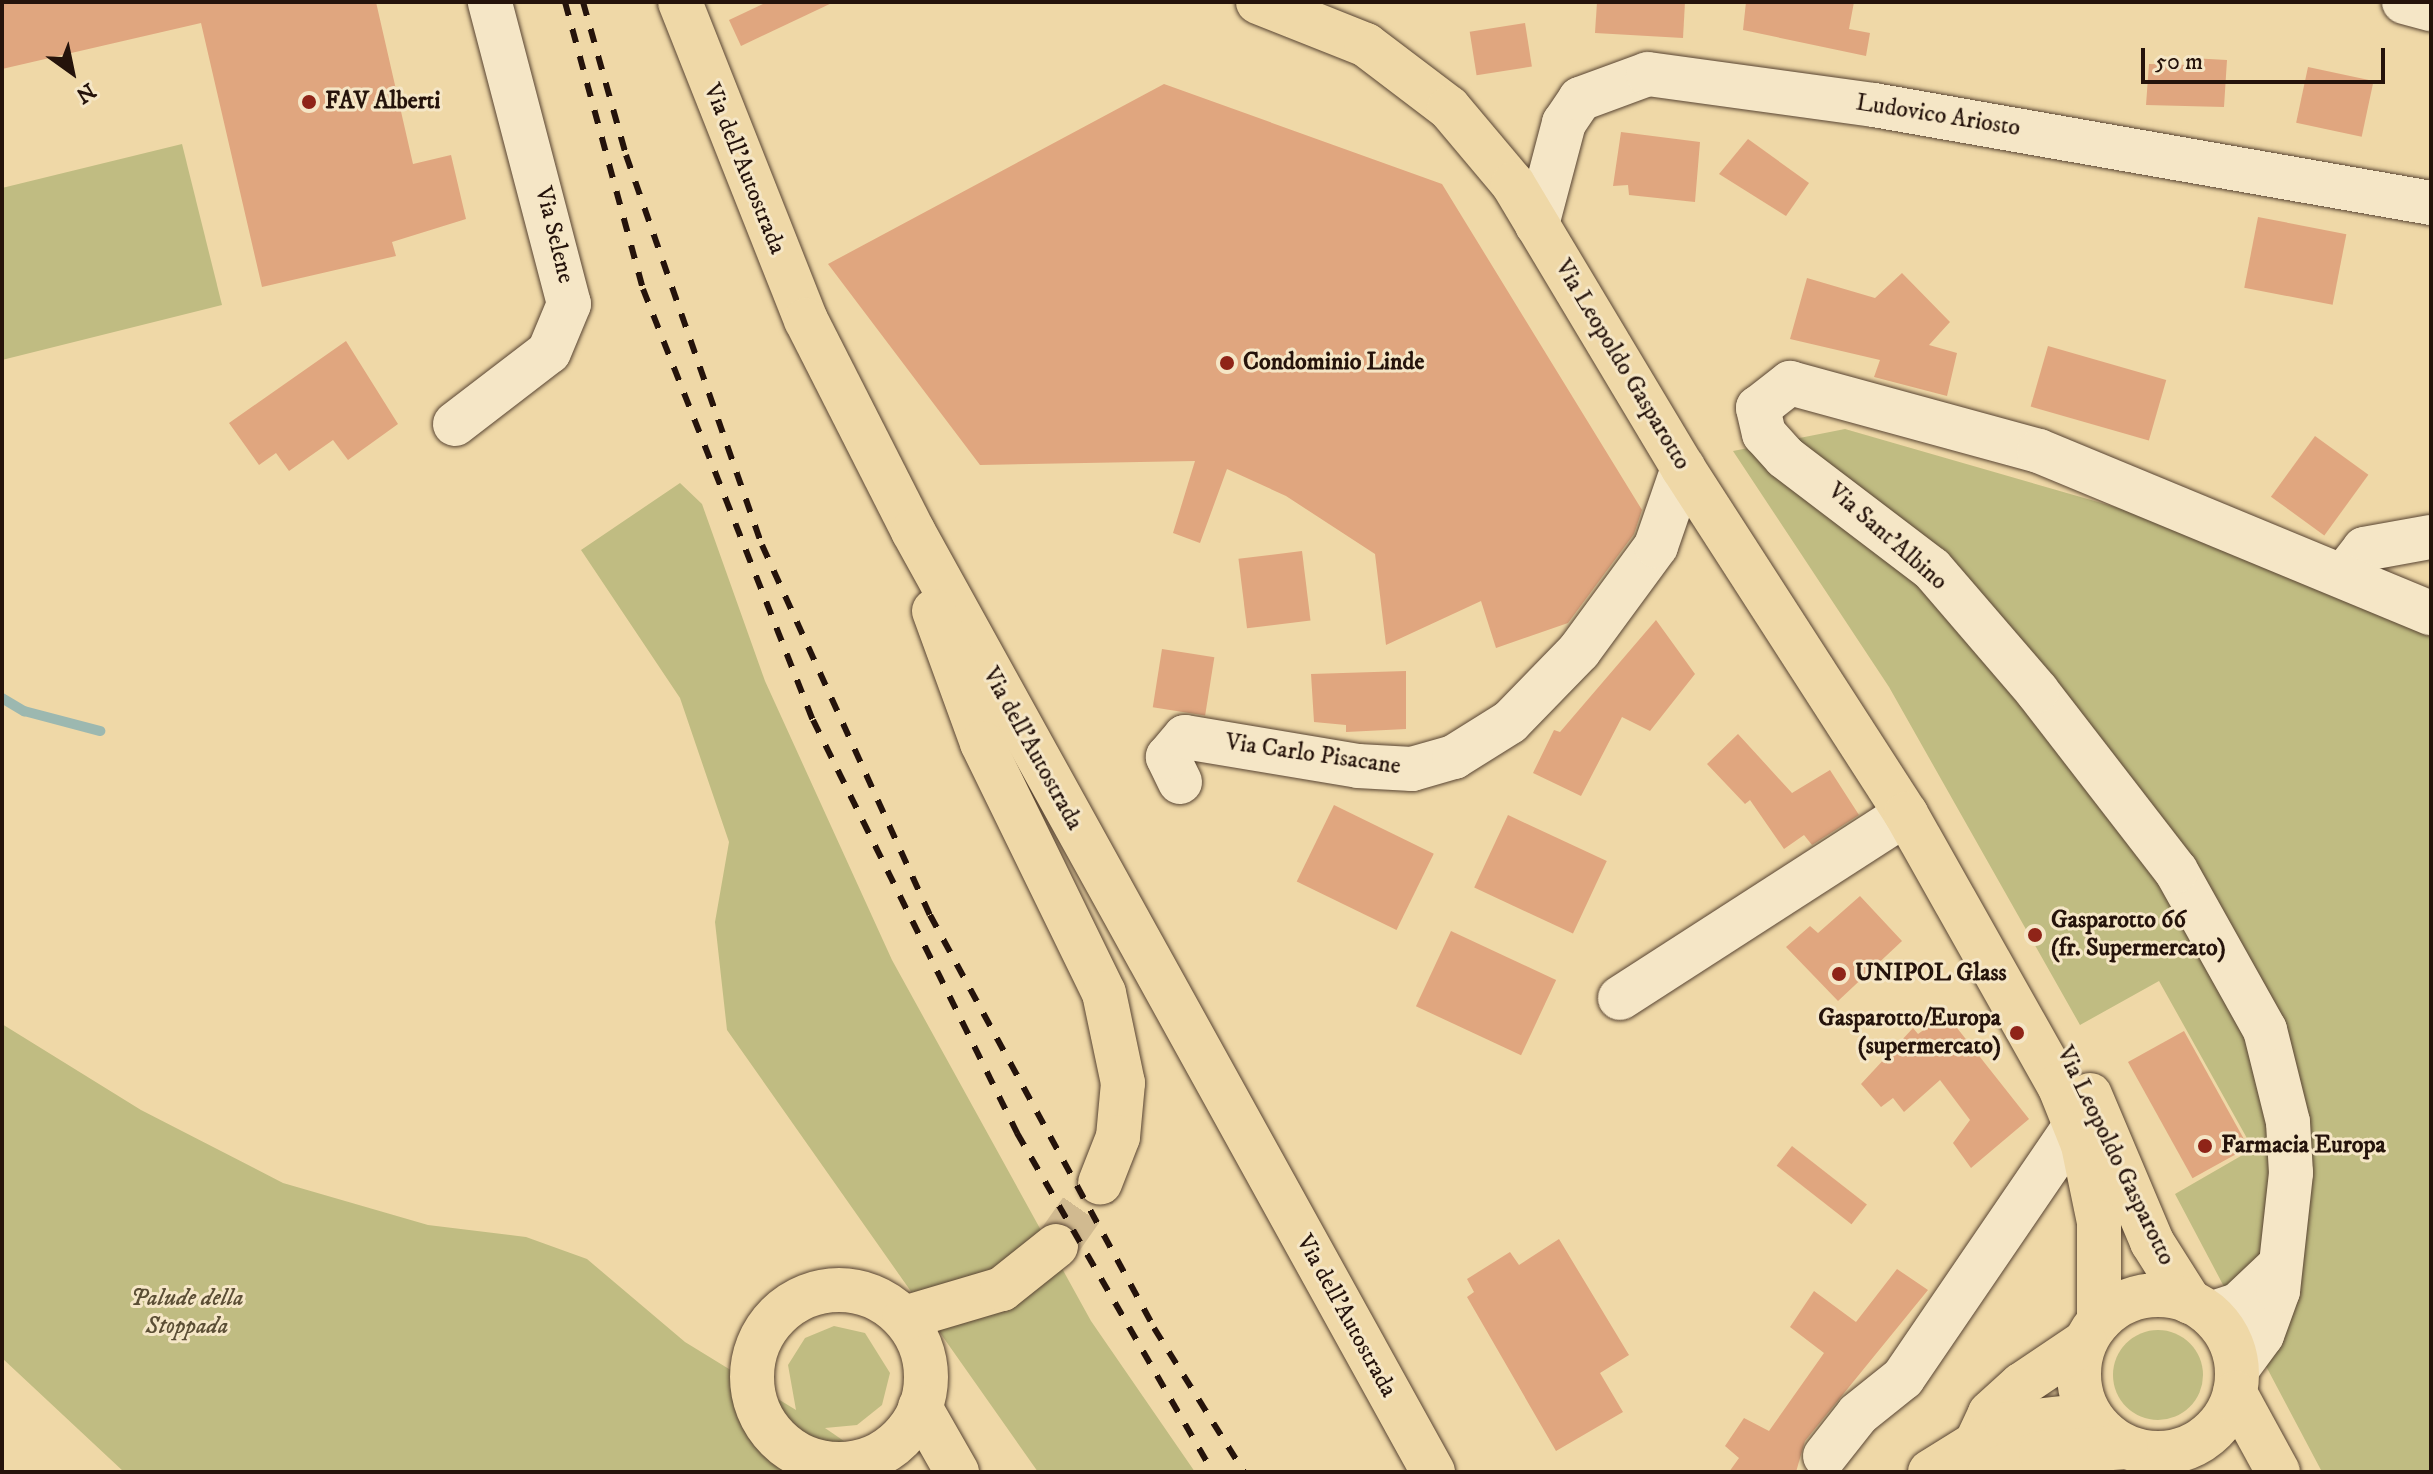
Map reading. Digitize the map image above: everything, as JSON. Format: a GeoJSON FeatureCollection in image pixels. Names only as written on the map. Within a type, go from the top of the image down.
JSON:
{"type":"FeatureCollection","features":[{"type":"Feature","properties":{"kind":"main road","name":"Via dell'Autostrada"},"geometry":{"type":"LineString","coordinates":[[680,2],[806,320],[913,531],[1433,1472]]}},
{"type":"Feature","properties":{"kind":"main road","name":"Via Leopoldo Gasparotto"},"geometry":{"type":"LineString","coordinates":[[1258,2],[1366,45],[1449,108],[1537,225],[1683,468],[1906,814],[2076,1124],[2091,1177],[2102,1249],[2092,1332],[2080,1391],[2089,1415]]}},
{"type":"Feature","properties":{"kind":"main road"},"geometry":{"type":"LineString","coordinates":[[913,531],[958,685],[1081,938],[1112,1018],[1122,1110],[1100,1183]]}},
{"type":"Feature","properties":{"kind":"main road","name":"Via Leopoldo Gasparotto"},"geometry":{"type":"LineString","coordinates":[[1906,814],[1938,845],[2028,982],[2107,1130],[2152,1242],[2200,1308],[2224,1330],[2236,1381],[2278,1472]]}},
{"type":"Feature","properties":{"kind":"main road"},"geometry":{"type":"LineString","coordinates":[[904,1318],[1002,1289],[1056,1246]]}},
{"type":"Feature","properties":{"kind":"main road"},"geometry":{"type":"LineString","coordinates":[[825,1291],[871,1296],[904,1318],[926,1367],[920,1407],[898,1441],[860,1468],[797,1454],[768,1427],[752,1390],[761,1337],[777,1315],[825,1291]]}},
{"type":"Feature","properties":{"kind":"main road","name":"Via Leopoldo Gasparotto"},"geometry":{"type":"LineString","coordinates":[[2092,1332],[2142,1297],[2200,1308]]}},
{"type":"Feature","properties":{"kind":"main road"},"geometry":{"type":"LineString","coordinates":[[1984,1456],[2003,1401],[2092,1332]]}},
{"type":"Feature","properties":{"kind":"main road"},"geometry":{"type":"LineString","coordinates":[[1930,1472],[1984,1456],[2191,1447],[2226,1415],[2236,1381]]}},
{"type":"Feature","properties":{"kind":"main road"},"geometry":{"type":"LineString","coordinates":[[920,1407],[957,1472]]}},
{"type":"Feature","properties":{"kind":"main road"},"geometry":{"type":"LineString","coordinates":[[1984,1456],[2027,1419],[2089,1415],[2135,1450],[2196,1472]]}},
{"type":"Feature","properties":{"kind":"street","name":"Via Selene"},"geometry":{"type":"LineString","coordinates":[[455,424],[549,352],[569,304],[490,2]]}},
{"type":"Feature","properties":{"kind":"street"},"geometry":{"type":"LineString","coordinates":[[2404,2],[2431,9]]}},
{"type":"Feature","properties":{"kind":"street","name":"Ludovico Ariosto"},"geometry":{"type":"LineString","coordinates":[[1537,225],[1564,123],[1580,99],[1648,74],[1874,105],[2431,203]]}},
{"type":"Feature","properties":{"kind":"street","name":"Via Sant'Albino"},"geometry":{"type":"LineString","coordinates":[[2236,1381],[2266,1326],[2291,1173],[2288,1122],[2265,1030],[2176,871],[1932,569],[1785,457],[1764,434],[1758,408],[1790,383],[2039,451],[2431,613]]}},
{"type":"Feature","properties":{"kind":"street","name":"Via Carlo Pisacane"},"geometry":{"type":"LineString","coordinates":[[1180,782],[1168,757],[1185,737],[1412,769],[1454,757],[1488,736],[1579,651],[1656,546],[1683,468]]}},
{"type":"Feature","properties":{"kind":"street"},"geometry":{"type":"LineString","coordinates":[[2344,575],[2364,549],[2431,537]]}},
{"type":"Feature","properties":{"kind":"street"},"geometry":{"type":"LineString","coordinates":[[1620,998],[1906,814]]}},
{"type":"Feature","properties":{"kind":"street"},"geometry":{"type":"LineString","coordinates":[[1825,1456],[1858,1414],[1903,1378],[2031,1184],[2076,1124]]}},
{"type":"Feature","properties":{"kind":"street"},"geometry":{"type":"LineString","coordinates":[[2031,1184],[2063,1172],[2091,1177]]}},
{"type":"Feature","properties":{"kind":"street"},"geometry":{"type":"LineString","coordinates":[[2200,1308],[2251,1296],[2278,1267]]}},
{"type":"Feature","properties":{"kind":"green space"},"geometry":{"type":"Polygon","coordinates":[[[182,144],[222,305],[2,360],[2,188],[182,144]]]}},
{"type":"Feature","properties":{"kind":"green space"},"geometry":{"type":"Polygon","coordinates":[[[1845,429],[2157,519],[2431,637],[2431,1472],[2322,1472],[2175,1194],[2253,1149],[2159,981],[2080,1025],[1889,687],[1733,451],[1845,429]]]}},
{"type":"Feature","properties":{"kind":"green space"},"geometry":{"type":"Polygon","coordinates":[[[680,483],[702,504],[765,681],[892,960],[1091,1321],[1195,1472],[1038,1472],[727,1030],[715,922],[729,842],[680,698],[581,550],[680,483]]]}},
{"type":"Feature","properties":{"kind":"green space","name":"Palude della Stoppada"},"geometry":{"type":"Polygon","coordinates":[[[2,1024],[141,1110],[283,1183],[428,1225],[526,1237],[587,1259],[685,1342],[796,1410],[788,1365],[805,1338],[834,1326],[865,1333],[890,1373],[882,1405],[857,1425],[825,1428],[889,1472],[124,1472],[2,1358],[2,1024]]]}},
{"type":"Feature","properties":{"kind":"green space"},"geometry":{"type":"Polygon","coordinates":[[[2158,1330],[2175,1334],[2190,1343],[2199,1358],[2203,1375],[2199,1392],[2190,1407],[2175,1416],[2158,1420],[2141,1416],[2126,1407],[2117,1392],[2113,1375],[2117,1358],[2126,1343],[2141,1334],[2158,1330]]]}},
{"type":"Feature","properties":{"kind":"building","name":"FAV Alberti"},"geometry":{"type":"Polygon","coordinates":[[[2,2],[376,2],[413,164],[451,155],[466,219],[392,242],[396,256],[262,287],[201,23],[2,69],[2,2]]]}},
{"type":"Feature","properties":{"kind":"building"},"geometry":{"type":"Polygon","coordinates":[[[767,2],[834,2],[741,46],[729,20],[767,2]]]}},
{"type":"Feature","properties":{"kind":"building"},"geometry":{"type":"Polygon","coordinates":[[[1597,2],[1685,2],[1683,38],[1595,33],[1597,2]]]}},
{"type":"Feature","properties":{"kind":"building"},"geometry":{"type":"Polygon","coordinates":[[[1746,2],[1854,2],[1849,29],[1870,33],[1866,56],[1743,30],[1746,2]]]}},
{"type":"Feature","properties":{"kind":"building"},"geometry":{"type":"Polygon","coordinates":[[[1525,23],[1532,66],[1477,75],[1470,32],[1525,23]]]}},
{"type":"Feature","properties":{"kind":"building"},"geometry":{"type":"Polygon","coordinates":[[[2191,58],[2227,60],[2224,107],[2146,105],[2149,64],[2192,65],[2191,58]]]}},
{"type":"Feature","properties":{"kind":"building"},"geometry":{"type":"Polygon","coordinates":[[[2308,67],[2374,81],[2362,137],[2296,123],[2308,67]]]}},
{"type":"Feature","properties":{"kind":"building","name":"Condominio Linde"},"geometry":{"type":"Polygon","coordinates":[[[1164,84],[1442,184],[1642,510],[1634,534],[1568,623],[1496,648],[1481,601],[1386,645],[1375,554],[1286,496],[1227,469],[1200,543],[1173,533],[1195,461],[980,465],[828,264],[1164,84]]]}},
{"type":"Feature","properties":{"kind":"building"},"geometry":{"type":"Polygon","coordinates":[[[1621,132],[1700,142],[1695,202],[1629,195],[1628,185],[1613,186],[1621,132]]]}},
{"type":"Feature","properties":{"kind":"building"},"geometry":{"type":"Polygon","coordinates":[[[1748,139],[1809,183],[1786,216],[1719,174],[1748,139]]]}},
{"type":"Feature","properties":{"kind":"building"},"geometry":{"type":"Polygon","coordinates":[[[2258,217],[2346,234],[2333,305],[2244,288],[2258,217]]]}},
{"type":"Feature","properties":{"kind":"building"},"geometry":{"type":"Polygon","coordinates":[[[1902,273],[1950,322],[1929,345],[1957,353],[1947,396],[1874,377],[1880,360],[1790,339],[1807,278],[1875,298],[1902,273]]]}},
{"type":"Feature","properties":{"kind":"building"},"geometry":{"type":"Polygon","coordinates":[[[346,341],[398,424],[348,460],[333,440],[289,471],[276,453],[259,465],[229,423],[346,341]]]}},
{"type":"Feature","properties":{"kind":"building"},"geometry":{"type":"Polygon","coordinates":[[[2048,346],[2166,380],[2149,440],[2031,407],[2048,346]]]}},
{"type":"Feature","properties":{"kind":"building"},"geometry":{"type":"Polygon","coordinates":[[[2315,436],[2368,475],[2324,535],[2271,497],[2315,436]]]}},
{"type":"Feature","properties":{"kind":"building"},"geometry":{"type":"Polygon","coordinates":[[[1302,551],[1311,620],[1247,628],[1238,559],[1302,551]]]}},
{"type":"Feature","properties":{"kind":"building"},"geometry":{"type":"Polygon","coordinates":[[[1656,620],[1695,674],[1650,731],[1622,717],[1581,796],[1533,773],[1554,730],[1560,732],[1656,620]]]}},
{"type":"Feature","properties":{"kind":"building"},"geometry":{"type":"Polygon","coordinates":[[[1162,649],[1214,657],[1205,716],[1153,707],[1162,649]]]}},
{"type":"Feature","properties":{"kind":"building"},"geometry":{"type":"Polygon","coordinates":[[[1406,671],[1406,729],[1346,732],[1346,725],[1314,722],[1311,674],[1406,671]]]}},
{"type":"Feature","properties":{"kind":"building"},"geometry":{"type":"Polygon","coordinates":[[[1738,734],[1792,793],[1830,770],[1859,815],[1812,845],[1804,835],[1784,849],[1750,800],[1745,804],[1707,764],[1738,734]]]}},
{"type":"Feature","properties":{"kind":"building"},"geometry":{"type":"Polygon","coordinates":[[[1334,805],[1434,854],[1397,930],[1297,881],[1334,805]]]}},
{"type":"Feature","properties":{"kind":"building"},"geometry":{"type":"Polygon","coordinates":[[[1508,815],[1607,861],[1573,934],[1474,888],[1508,815]]]}},
{"type":"Feature","properties":{"kind":"building","name":"UNIPOL Glass"},"geometry":{"type":"Polygon","coordinates":[[[1860,896],[1902,941],[1838,1001],[1786,947],[1810,926],[1818,933],[1860,896]]]}},
{"type":"Feature","properties":{"kind":"building"},"geometry":{"type":"Polygon","coordinates":[[[1451,931],[1556,980],[1521,1055],[1416,1006],[1451,931]]]}},
{"type":"Feature","properties":{"kind":"building"},"geometry":{"type":"Polygon","coordinates":[[[1946,1014],[2029,1119],[1971,1168],[1953,1143],[1970,1120],[1940,1080],[1904,1112],[1893,1098],[1881,1107],[1861,1084],[1913,1028],[1918,1034],[1946,1014]]]}},
{"type":"Feature","properties":{"kind":"building"},"geometry":{"type":"Polygon","coordinates":[[[2184,1031],[2248,1147],[2193,1178],[2128,1062],[2184,1031]]]}},
{"type":"Feature","properties":{"kind":"building"},"geometry":{"type":"Polygon","coordinates":[[[1792,1146],[1867,1204],[1851,1224],[1777,1166],[1792,1146]]]}},
{"type":"Feature","properties":{"kind":"building"},"geometry":{"type":"Polygon","coordinates":[[[1559,1239],[1629,1355],[1600,1373],[1623,1412],[1556,1451],[1467,1297],[1474,1292],[1467,1279],[1510,1252],[1519,1265],[1559,1239]]]}},
{"type":"Feature","properties":{"kind":"building"},"geometry":{"type":"Polygon","coordinates":[[[1897,1269],[1928,1290],[1805,1441],[1796,1472],[1729,1472],[1739,1458],[1725,1446],[1744,1418],[1769,1431],[1824,1353],[1790,1327],[1814,1291],[1856,1322],[1897,1269]]]}},
{"type":"Feature","properties":{"kind":"waterway"},"geometry":{"type":"LineString","coordinates":[[2,698],[24,711],[100,731]]}},
{"type":"Feature","properties":{"kind":"tunnel"},"geometry":{"type":"LineString","coordinates":[[1056,1246],[1100,1183]]}},
{"type":"Feature","properties":{"kind":"railway"},"geometry":{"type":"LineString","coordinates":[[565,2],[643,289],[813,720],[1017,1133],[1213,1472]]}},
{"type":"Feature","properties":{"kind":"railway"},"geometry":{"type":"LineString","coordinates":[[583,2],[626,155],[762,545],[930,915],[1154,1328],[1244,1472]]}},
{"type":"Feature","properties":{"kind":"place","name":"FAV Alberti"},"geometry":{"type":"Point","coordinates":[309,102]}},
{"type":"Feature","properties":{"kind":"place","name":"Condominio Linde"},"geometry":{"type":"Point","coordinates":[1227,363]}},
{"type":"Feature","properties":{"kind":"place","name":"Gasparotto 66 (fr. Supermercato)"},"geometry":{"type":"Point","coordinates":[2035,935]}},
{"type":"Feature","properties":{"kind":"place","name":"UNIPOL Glass"},"geometry":{"type":"Point","coordinates":[1839,974]}},
{"type":"Feature","properties":{"kind":"place","name":"Gasparotto/Europa (supermercato)"},"geometry":{"type":"Point","coordinates":[2017,1033]}},
{"type":"Feature","properties":{"kind":"place","name":"Farmacia Europa"},"geometry":{"type":"Point","coordinates":[2205,1146]}}]}
